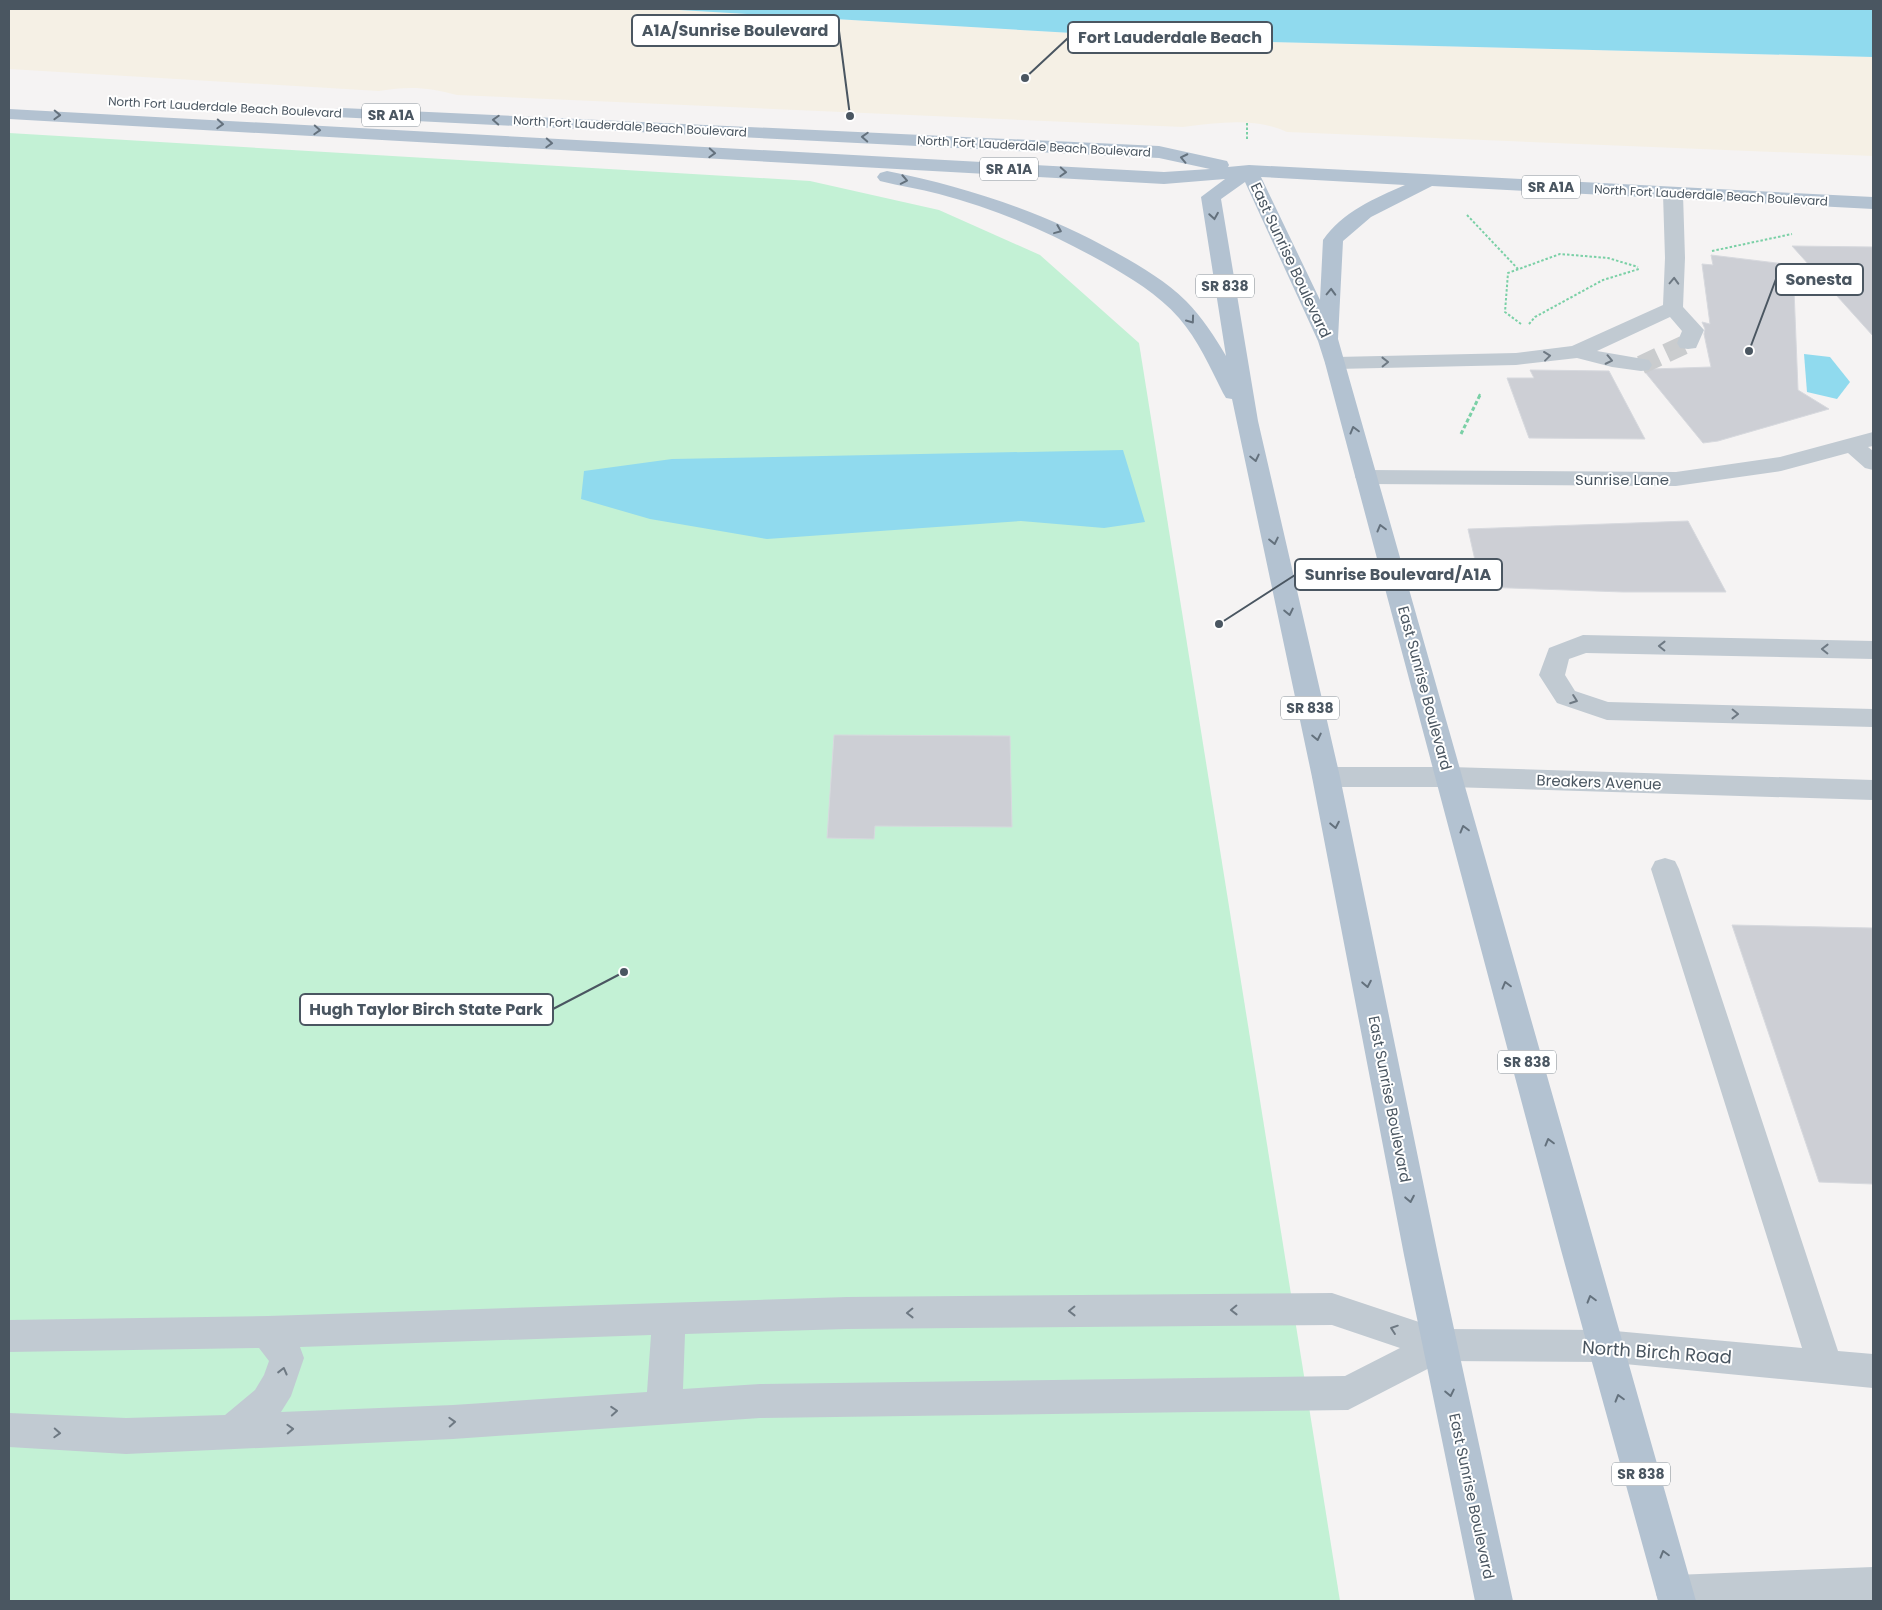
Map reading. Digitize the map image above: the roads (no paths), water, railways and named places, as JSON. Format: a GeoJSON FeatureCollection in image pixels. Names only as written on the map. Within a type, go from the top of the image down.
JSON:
{"type":"FeatureCollection","features":[{"type":"Feature","properties":{"kind":"main road","name":"North Fort Lauderdale Beach Boulevard"},"geometry":{"type":"LineString","coordinates":[[328,112],[1159,152],[1249,171]]}},
{"type":"Feature","properties":{"kind":"main road","name":"North Fort Lauderdale Beach Boulevard"},"geometry":{"type":"LineString","coordinates":[[9,114],[1164,178],[1249,171],[1673,194],[1873,202]]}},
{"type":"Feature","properties":{"kind":"main road"},"geometry":{"type":"LineString","coordinates":[[770,156],[905,180],[977,197],[1074,236],[1149,280],[1187,314],[1214,353],[1247,421]]}},
{"type":"Feature","properties":{"kind":"main road","name":"East Sunrise Boulevard"},"geometry":{"type":"LineString","coordinates":[[1494,1601],[1440,1345],[1326,777],[1247,421],[1211,196],[1249,171],[1329,341],[1336,363],[1604,1346],[1676,1598]]}},
{"type":"Feature","properties":{"kind":"main road"},"geometry":{"type":"LineString","coordinates":[[1329,341],[1333,240],[1340,230],[1356,218],[1430,180]]}},
{"type":"Feature","properties":{"kind":"street"},"geometry":{"type":"LineString","coordinates":[[1673,194],[1675,258],[1672,308],[1692,330],[1688,344]]}},
{"type":"Feature","properties":{"kind":"street"},"geometry":{"type":"LineString","coordinates":[[1336,363],[1516,359],[1577,352],[1672,308]]}},
{"type":"Feature","properties":{"kind":"street"},"geometry":{"type":"LineString","coordinates":[[1577,352],[1612,361],[1641,365]]}},
{"type":"Feature","properties":{"kind":"street"},"geometry":{"type":"LineString","coordinates":[[1862,442],[1873,463]]}},
{"type":"Feature","properties":{"kind":"street","name":"Sunrise Lane"},"geometry":{"type":"LineString","coordinates":[[1367,478],[1676,479],[1781,464],[1862,442]]}},
{"type":"Feature","properties":{"kind":"street"},"geometry":{"type":"LineString","coordinates":[[1873,650],[1583,644],[1558,654],[1552,675],[1566,697],[1607,711],[1873,718]]}},
{"type":"Feature","properties":{"kind":"street","name":"Breakers Avenue"},"geometry":{"type":"LineString","coordinates":[[1326,777],[1450,777],[1873,790]]}},
{"type":"Feature","properties":{"kind":"street"},"geometry":{"type":"LineString","coordinates":[[1665,869],[1826,1367]]}},
{"type":"Feature","properties":{"kind":"street"},"geometry":{"type":"LineString","coordinates":[[9,1336],[268,1332],[847,1313],[1332,1309],[1440,1345]]}},
{"type":"Feature","properties":{"kind":"street"},"geometry":{"type":"LineString","coordinates":[[664,1407],[669,1319]]}},
{"type":"Feature","properties":{"kind":"street"},"geometry":{"type":"LineString","coordinates":[[230,1432],[260,1412],[281,1382],[287,1358],[268,1332]]}},
{"type":"Feature","properties":{"kind":"street"},"geometry":{"type":"LineString","coordinates":[[9,1430],[126,1436],[453,1422],[760,1401],[1348,1393],[1440,1345]]}},
{"type":"Feature","properties":{"kind":"street","name":"North Birch Road"},"geometry":{"type":"LineString","coordinates":[[1440,1345],[1604,1346],[1873,1371]]}},
{"type":"Feature","properties":{"kind":"street"},"geometry":{"type":"LineString","coordinates":[[1676,1598],[1873,1586]]}},
{"type":"Feature","properties":{"kind":"water"},"geometry":{"type":"Polygon","coordinates":[[[662,9],[1873,9],[1873,57],[1194,40],[662,9]]]}},
{"type":"Feature","properties":{"kind":"water"},"geometry":{"type":"Polygon","coordinates":[[[1804,354],[1830,357],[1850,382],[1837,399],[1807,392],[1804,354]]]}},
{"type":"Feature","properties":{"kind":"water"},"geometry":{"type":"Polygon","coordinates":[[[1123,450],[1145,522],[1104,528],[1021,521],[767,539],[650,519],[581,499],[584,471],[672,459],[1123,450]]]}},
{"type":"Feature","properties":{"kind":"tunnel"},"geometry":{"type":"LineString","coordinates":[[1641,365],[1688,343]]}},
{"type":"Feature","properties":{"kind":"place","name":"Fort Lauderdale Beach"},"geometry":{"type":"Point","coordinates":[1025,78]}},
{"type":"Feature","properties":{"kind":"place","name":"A1A/Sunrise Boulevard"},"geometry":{"type":"Point","coordinates":[850,116]}},
{"type":"Feature","properties":{"kind":"place","name":"Sonesta"},"geometry":{"type":"Point","coordinates":[1749,351]}},
{"type":"Feature","properties":{"kind":"place","name":"Sunrise Boulevard/A1A"},"geometry":{"type":"Point","coordinates":[1219,624]}},
{"type":"Feature","properties":{"kind":"place","name":"Hugh Taylor Birch State Park"},"geometry":{"type":"Point","coordinates":[624,972]}}]}
